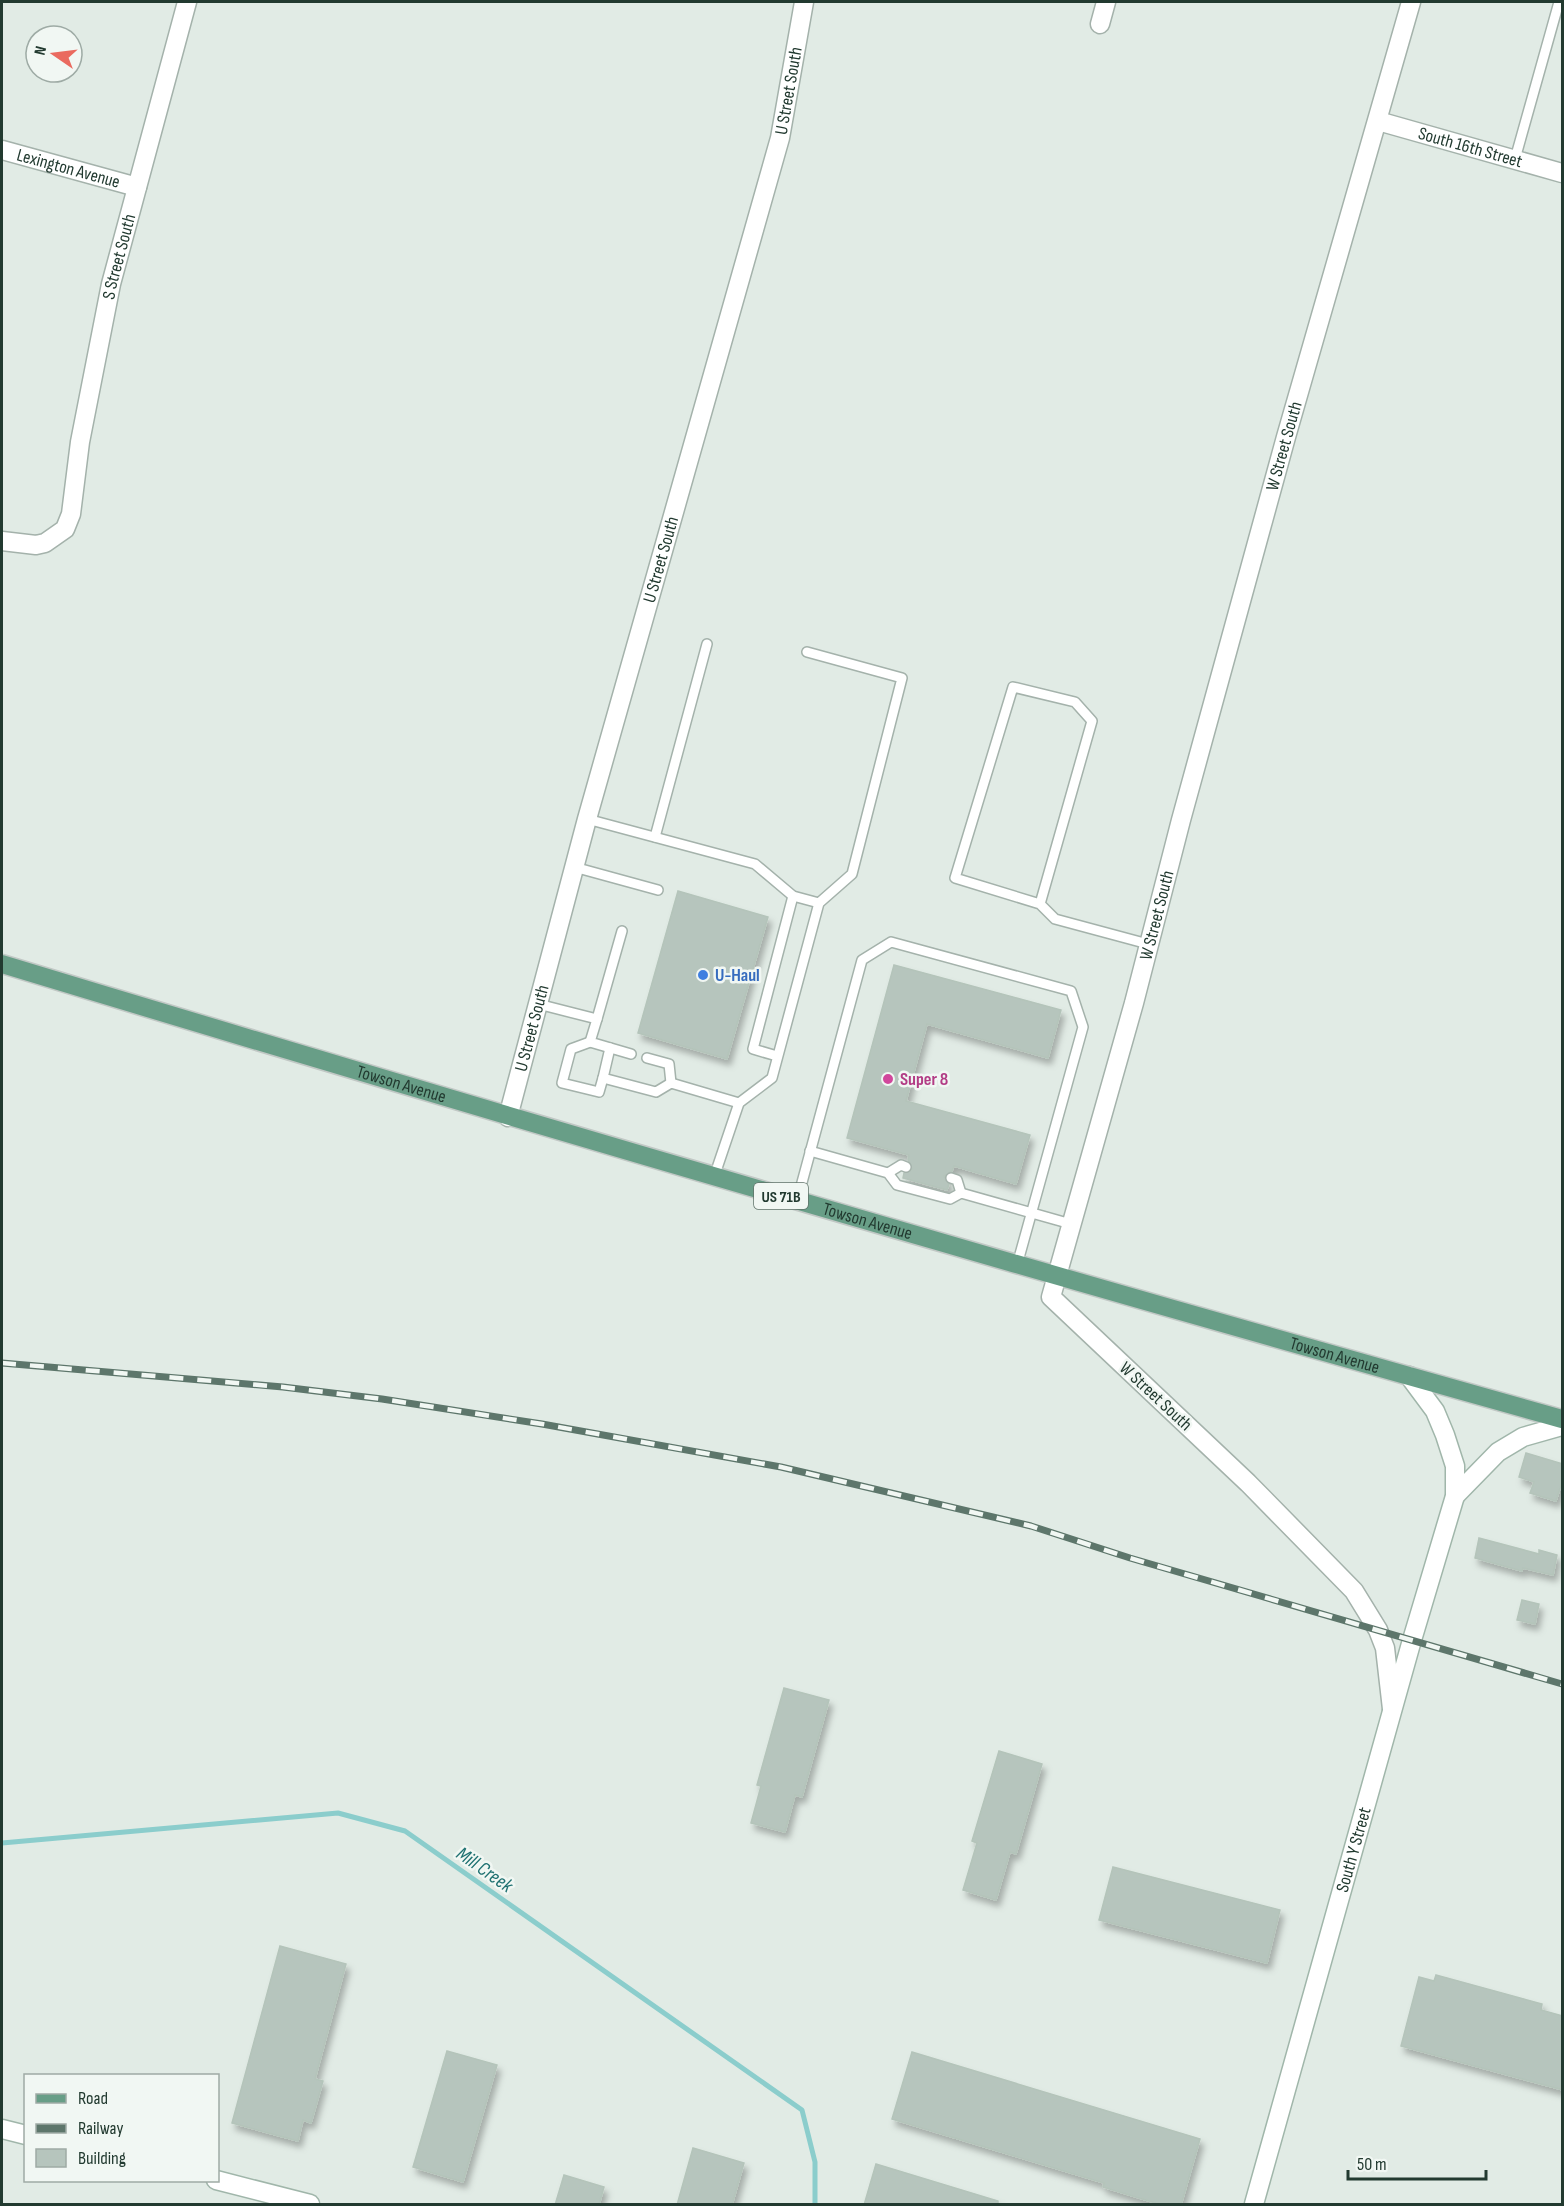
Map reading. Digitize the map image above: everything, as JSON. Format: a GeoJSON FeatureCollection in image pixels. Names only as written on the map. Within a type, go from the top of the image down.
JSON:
{"type":"FeatureCollection","features":[{"type":"Feature","properties":{"kind":"main road","name":"Towson Avenue"},"geometry":{"type":"LineString","coordinates":[[2,964],[508,1118],[1057,1277],[1563,1419]]}},
{"type":"Feature","properties":{"kind":"street","name":"S Street South"},"geometry":{"type":"LineString","coordinates":[[2,541],[36,545],[45,543],[65,529],[71,514],[80,442],[111,285],[187,2]]}},
{"type":"Feature","properties":{"kind":"street","name":"U Street South"},"geometry":{"type":"LineString","coordinates":[[508,1118],[587,819],[780,138],[804,2]]}},
{"type":"Feature","properties":{"kind":"street"},"geometry":{"type":"LineString","coordinates":[[1100,24],[1106,2]]}},
{"type":"Feature","properties":{"kind":"street","name":"W Street South"},"geometry":{"type":"LineString","coordinates":[[1393,1713],[1385,1648],[1373,1621],[1354,1591],[1248,1483],[1051,1298],[1134,1003],[1280,459],[1411,2]]}},
{"type":"Feature","properties":{"kind":"street","name":"South 16th Street"},"geometry":{"type":"LineString","coordinates":[[1378,121],[1563,173]]}},
{"type":"Feature","properties":{"kind":"street","name":"Lexington Avenue"},"geometry":{"type":"LineString","coordinates":[[2,150],[137,187]]}},
{"type":"Feature","properties":{"kind":"street","name":"South Y Street"},"geometry":{"type":"LineString","coordinates":[[1254,2205],[1455,1496],[1455,1466],[1445,1435],[1435,1411],[1409,1376]]}},
{"type":"Feature","properties":{"kind":"street","name":"South Y Street"},"geometry":{"type":"LineString","coordinates":[[1455,1496],[1498,1452],[1523,1437],[1563,1426]]}},
{"type":"Feature","properties":{"kind":"street"},"geometry":{"type":"LineString","coordinates":[[2,2129],[24,2134]]}},
{"type":"Feature","properties":{"kind":"street"},"geometry":{"type":"LineString","coordinates":[[219,2182],[310,2205]]}},
{"type":"Feature","properties":{"kind":"lane"},"geometry":{"type":"LineString","coordinates":[[1515,159],[1559,2]]}},
{"type":"Feature","properties":{"kind":"lane"},"geometry":{"type":"LineString","coordinates":[[655,837],[707,644]]}},
{"type":"Feature","properties":{"kind":"lane"},"geometry":{"type":"LineString","coordinates":[[714,1177],[739,1103],[772,1078],[819,903],[852,874],[902,678],[807,652]]}},
{"type":"Feature","properties":{"kind":"lane"},"geometry":{"type":"LineString","coordinates":[[1040,904],[1092,721],[1075,702],[1013,687],[955,878],[1040,904],[1055,919],[1148,944]]}},
{"type":"Feature","properties":{"kind":"lane"},"geometry":{"type":"LineString","coordinates":[[587,819],[755,864],[793,896],[819,903]]}},
{"type":"Feature","properties":{"kind":"lane"},"geometry":{"type":"LineString","coordinates":[[574,867],[657,890]]}},
{"type":"Feature","properties":{"kind":"lane"},"geometry":{"type":"LineString","coordinates":[[777,1056],[753,1049],[793,896]]}},
{"type":"Feature","properties":{"kind":"lane"},"geometry":{"type":"LineString","coordinates":[[590,1042],[622,931]]}},
{"type":"Feature","properties":{"kind":"lane"},"geometry":{"type":"LineString","coordinates":[[796,1201],[862,960],[891,942],[1071,991],[1083,1026],[1017,1265]]}},
{"type":"Feature","properties":{"kind":"lane"},"geometry":{"type":"LineString","coordinates":[[538,1004],[597,1020]]}},
{"type":"Feature","properties":{"kind":"lane"},"geometry":{"type":"LineString","coordinates":[[610,1048],[599,1092],[562,1083],[571,1048],[590,1042],[631,1054]]}},
{"type":"Feature","properties":{"kind":"lane"},"geometry":{"type":"LineString","coordinates":[[647,1058],[669,1064],[671,1083]]}},
{"type":"Feature","properties":{"kind":"lane"},"geometry":{"type":"LineString","coordinates":[[603,1078],[656,1092],[671,1083],[739,1103]]}},
{"type":"Feature","properties":{"kind":"lane"},"geometry":{"type":"LineString","coordinates":[[810,1151],[888,1173],[897,1185],[950,1199],[961,1193],[1071,1224]]}},
{"type":"Feature","properties":{"kind":"lane"},"geometry":{"type":"LineString","coordinates":[[888,1173],[901,1165],[906,1167]]}},
{"type":"Feature","properties":{"kind":"lane"},"geometry":{"type":"LineString","coordinates":[[951,1178],[957,1180],[961,1193]]}},
{"type":"Feature","properties":{"kind":"building","name":"U-Haul"},"geometry":{"type":"Polygon","coordinates":[[[678,891],[768,917],[727,1059],[638,1033],[678,891]]]}},
{"type":"Feature","properties":{"kind":"building","name":"Super 8"},"geometry":{"type":"Polygon","coordinates":[[[894,965],[1061,1010],[1048,1058],[927,1024],[906,1101],[1030,1135],[1016,1184],[954,1166],[952,1171],[944,1176],[949,1184],[947,1190],[903,1178],[904,1173],[912,1169],[908,1160],[909,1155],[847,1138],[894,965]]]}},
{"type":"Feature","properties":{"kind":"building"},"geometry":{"type":"Polygon","coordinates":[[[1526,1453],[1563,1464],[1563,1479],[1556,1501],[1530,1493],[1534,1482],[1519,1477],[1526,1453]]]}},
{"type":"Feature","properties":{"kind":"building"},"geometry":{"type":"Polygon","coordinates":[[[1479,1538],[1539,1554],[1539,1550],[1557,1555],[1553,1575],[1523,1568],[1522,1571],[1475,1558],[1479,1538]]]}},
{"type":"Feature","properties":{"kind":"building"},"geometry":{"type":"Polygon","coordinates":[[[1522,1600],[1539,1604],[1535,1624],[1517,1620],[1522,1600]]]}},
{"type":"Feature","properties":{"kind":"building"},"geometry":{"type":"Polygon","coordinates":[[[784,1688],[829,1700],[802,1797],[795,1795],[785,1832],[751,1823],[761,1786],[757,1785],[784,1688]]]}},
{"type":"Feature","properties":{"kind":"building"},"geometry":{"type":"Polygon","coordinates":[[[999,1751],[1042,1764],[1016,1854],[1010,1852],[996,1900],[963,1890],[977,1843],[972,1841],[999,1751]]]}},
{"type":"Feature","properties":{"kind":"building"},"geometry":{"type":"Polygon","coordinates":[[[1113,1867],[1280,1910],[1267,1963],[1099,1920],[1113,1867]]]}},
{"type":"Feature","properties":{"kind":"building"},"geometry":{"type":"Polygon","coordinates":[[[280,1946],[346,1964],[315,2079],[323,2081],[311,2123],[303,2120],[298,2141],[232,2123],[280,1946]]]}},
{"type":"Feature","properties":{"kind":"building"},"geometry":{"type":"Polygon","coordinates":[[[1436,1975],[1542,2004],[1541,2010],[1563,2016],[1563,2090],[1401,2046],[1419,1977],[1434,1981],[1436,1975]]]}},
{"type":"Feature","properties":{"kind":"building"},"geometry":{"type":"Polygon","coordinates":[[[447,2051],[497,2065],[463,2182],[413,2167],[447,2051]]]}},
{"type":"Feature","properties":{"kind":"building"},"geometry":{"type":"Polygon","coordinates":[[[912,2052],[1200,2139],[1181,2205],[1162,2205],[1103,2187],[1104,2183],[892,2119],[912,2052]]]}},
{"type":"Feature","properties":{"kind":"building"},"geometry":{"type":"Polygon","coordinates":[[[693,2148],[744,2163],[732,2205],[677,2205],[693,2148]]]}},
{"type":"Feature","properties":{"kind":"building"},"geometry":{"type":"Polygon","coordinates":[[[876,2164],[998,2201],[998,2205],[864,2205],[876,2164]]]}},
{"type":"Feature","properties":{"kind":"building"},"geometry":{"type":"Polygon","coordinates":[[[564,2175],[604,2187],[599,2205],[555,2205],[564,2175]]]}},
{"type":"Feature","properties":{"kind":"waterway","name":"Mill Creek"},"geometry":{"type":"LineString","coordinates":[[2,1843],[338,1813],[405,1831],[802,2110],[815,2162],[815,2204]]}},
{"type":"Feature","properties":{"kind":"railway"},"geometry":{"type":"LineString","coordinates":[[2,1363],[283,1387],[382,1399],[542,1424],[781,1467],[1031,1526],[1130,1558],[1562,1684]]}},
{"type":"Feature","properties":{"kind":"place","name":"U-Haul"},"geometry":{"type":"Point","coordinates":[703,975]}},
{"type":"Feature","properties":{"kind":"place","name":"Super 8"},"geometry":{"type":"Point","coordinates":[888,1079]}}]}
